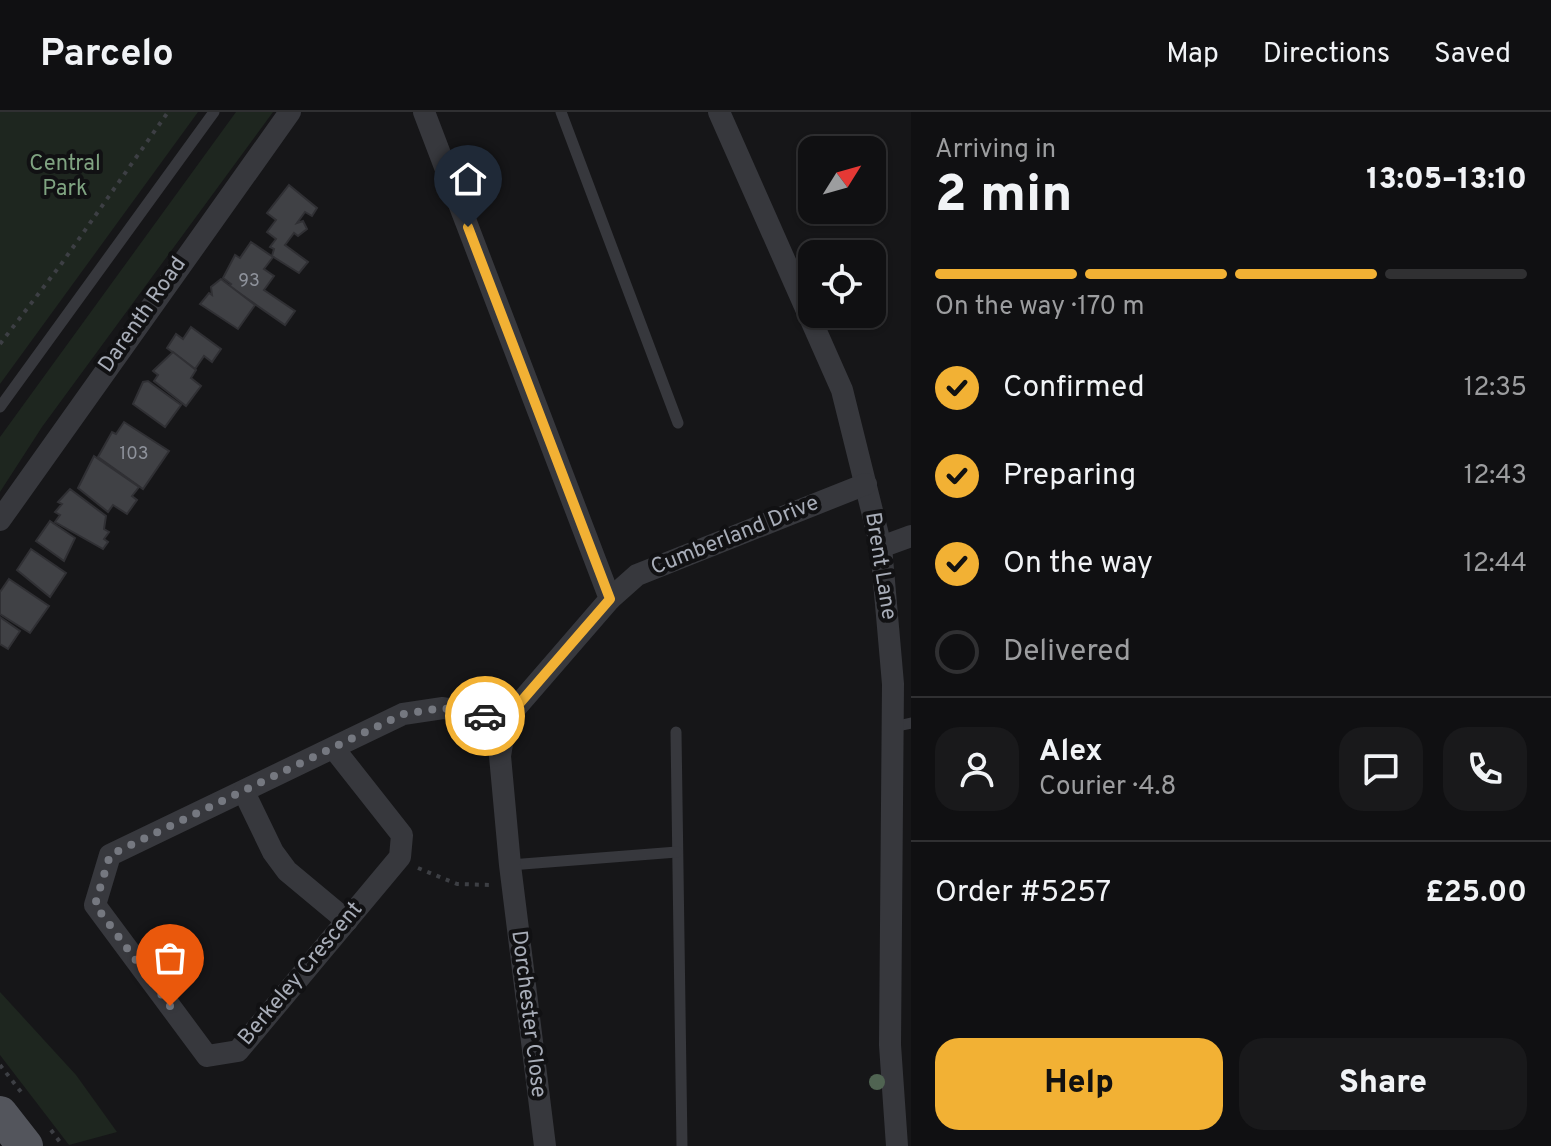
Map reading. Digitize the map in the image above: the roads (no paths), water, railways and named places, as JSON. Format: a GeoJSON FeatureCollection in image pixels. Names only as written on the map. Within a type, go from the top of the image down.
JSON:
{"type":"FeatureCollection","features":[{"type":"Feature","properties":{"kind":"main road"},"geometry":{"type":"LineString","coordinates":[[0,1114],[25,1146]]}},
{"type":"Feature","properties":{"kind":"street","name":"Darenth Road"},"geometry":{"type":"LineString","coordinates":[[0,520],[290,112]]}},
{"type":"Feature","properties":{"kind":"street"},"geometry":{"type":"LineString","coordinates":[[424,112],[610,599]]}},
{"type":"Feature","properties":{"kind":"street","name":"Brent Lane"},"geometry":{"type":"LineString","coordinates":[[719,112],[842,390],[881,547],[902,725],[901,901],[890,1045],[897,1146]]}},
{"type":"Feature","properties":{"kind":"street","name":"Cumberland Drive"},"geometry":{"type":"LineString","coordinates":[[506,719],[610,599],[637,575],[866,484]]}},
{"type":"Feature","properties":{"kind":"street"},"geometry":{"type":"LineString","coordinates":[[881,547],[911,536]]}},
{"type":"Feature","properties":{"kind":"street","name":"Berkeley Crescent"},"geometry":{"type":"LineString","coordinates":[[335,750],[402,835],[400,857],[238,1051],[207,1056],[95,905],[110,855],[335,750],[403,714],[443,708],[506,719]]}},
{"type":"Feature","properties":{"kind":"street","name":"Dorchester Close"},"geometry":{"type":"LineString","coordinates":[[506,719],[500,756],[511,874],[545,1146]]}},
{"type":"Feature","properties":{"kind":"street"},"geometry":{"type":"LineString","coordinates":[[244,792],[273,852],[287,871],[347,921]]}},
{"type":"Feature","properties":{"kind":"lane"},"geometry":{"type":"LineString","coordinates":[[0,407],[214,112]]}},
{"type":"Feature","properties":{"kind":"lane"},"geometry":{"type":"LineString","coordinates":[[561,112],[678,423]]}},
{"type":"Feature","properties":{"kind":"lane"},"geometry":{"type":"LineString","coordinates":[[676,732],[682,1146]]}},
{"type":"Feature","properties":{"kind":"lane"},"geometry":{"type":"LineString","coordinates":[[511,874],[677,852]]}},
{"type":"Feature","properties":{"kind":"park label","name":"Central Park"},"geometry":{"type":"Point","coordinates":[65,176]}}]}
